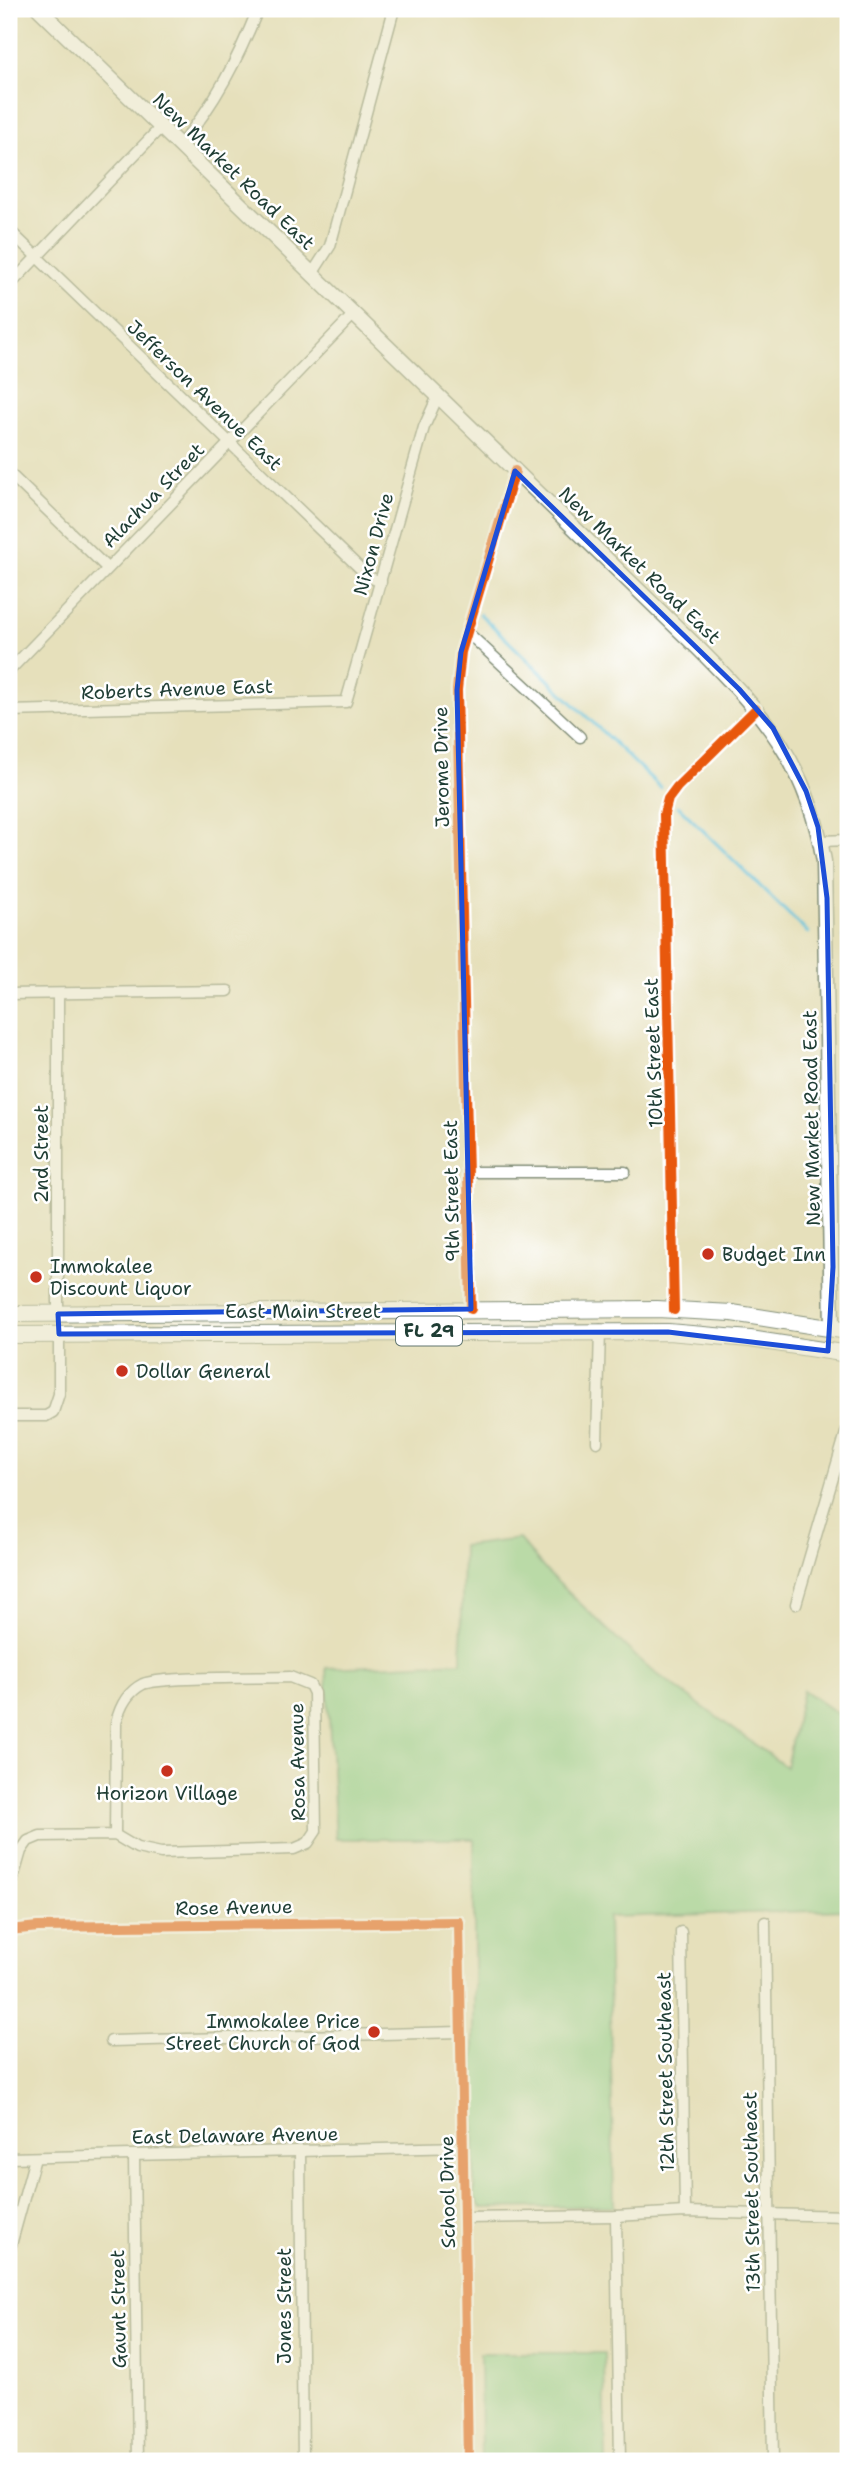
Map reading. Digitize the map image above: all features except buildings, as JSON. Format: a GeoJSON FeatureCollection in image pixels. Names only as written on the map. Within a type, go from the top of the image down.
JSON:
{"type":"FeatureCollection","features":[{"type":"Feature","properties":{"kind":"highway","name":"East Main Street"},"geometry":{"type":"LineString","coordinates":[[9,1314],[471,1309],[674,1310],[732,1313],[840,1330]]}},
{"type":"Feature","properties":{"kind":"highway"},"geometry":{"type":"LineString","coordinates":[[470,1331],[471,1309]]}},
{"type":"Feature","properties":{"kind":"highway"},"geometry":{"type":"LineString","coordinates":[[58,1314],[59,1334]]}},
{"type":"Feature","properties":{"kind":"highway","name":"East Main Street"},"geometry":{"type":"LineString","coordinates":[[9,1335],[600,1330],[694,1333],[848,1354]]}},
{"type":"Feature","properties":{"kind":"highway"},"geometry":{"type":"LineString","coordinates":[[828,1350],[840,1330]]}},
{"type":"Feature","properties":{"kind":"main road","name":"New Market Road East"},"geometry":{"type":"LineString","coordinates":[[39,9],[697,647],[773,728],[797,769],[821,841],[827,898],[840,1330]]}},
{"type":"Feature","properties":{"kind":"street"},"geometry":{"type":"LineString","coordinates":[[180,145],[203,118],[222,88],[240,55],[258,9]]}},
{"type":"Feature","properties":{"kind":"street"},"geometry":{"type":"LineString","coordinates":[[312,274],[330,246],[394,9]]}},
{"type":"Feature","properties":{"kind":"street"},"geometry":{"type":"LineString","coordinates":[[9,286],[161,127]]}},
{"type":"Feature","properties":{"kind":"street","name":"Jefferson Avenue East"},"geometry":{"type":"LineString","coordinates":[[9,230],[369,577],[381,582]]}},
{"type":"Feature","properties":{"kind":"street","name":"Alachua Street"},"geometry":{"type":"LineString","coordinates":[[9,671],[354,314]]}},
{"type":"Feature","properties":{"kind":"street","name":"Nixon Drive"},"geometry":{"type":"LineString","coordinates":[[346,702],[424,427],[438,396]]}},
{"type":"Feature","properties":{"kind":"street","name":"Jerome Drive"},"geometry":{"type":"LineString","coordinates":[[465,1071],[457,690],[467,632],[515,471]]}},
{"type":"Feature","properties":{"kind":"street"},"geometry":{"type":"LineString","coordinates":[[9,473],[107,568]]}},
{"type":"Feature","properties":{"kind":"street"},"geometry":{"type":"LineString","coordinates":[[467,632],[580,737]]}},
{"type":"Feature","properties":{"kind":"street","name":"Roberts Avenue East"},"geometry":{"type":"LineString","coordinates":[[9,711],[346,702]]}},
{"type":"Feature","properties":{"kind":"street","name":"10th Street East"},"geometry":{"type":"LineString","coordinates":[[674,1310],[664,814],[670,796],[756,709]]}},
{"type":"Feature","properties":{"kind":"street"},"geometry":{"type":"LineString","coordinates":[[821,841],[848,840]]}},
{"type":"Feature","properties":{"kind":"street"},"geometry":{"type":"LineString","coordinates":[[9,995],[228,991]]}},
{"type":"Feature","properties":{"kind":"street","name":"2nd Street"},"geometry":{"type":"LineString","coordinates":[[58,994],[58,1314]]}},
{"type":"Feature","properties":{"kind":"street","name":"9th Street East"},"geometry":{"type":"LineString","coordinates":[[465,1071],[471,1309]]}},
{"type":"Feature","properties":{"kind":"street"},"geometry":{"type":"LineString","coordinates":[[467,1172],[625,1172]]}},
{"type":"Feature","properties":{"kind":"street"},"geometry":{"type":"LineString","coordinates":[[597,1443],[600,1330]]}},
{"type":"Feature","properties":{"kind":"street"},"geometry":{"type":"LineString","coordinates":[[9,1416],[46,1416],[53,1412],[59,1394],[59,1334]]}},
{"type":"Feature","properties":{"kind":"street"},"geometry":{"type":"LineString","coordinates":[[796,1604],[848,1426]]}},
{"type":"Feature","properties":{"kind":"street","name":"Rosa Avenue"},"geometry":{"type":"LineString","coordinates":[[9,1892],[21,1851],[28,1841],[40,1836],[115,1835],[137,1848],[160,1853],[294,1849],[308,1843],[316,1831],[314,1693],[310,1685],[290,1678],[153,1682],[130,1693],[120,1707],[116,1723],[115,1835]]}},
{"type":"Feature","properties":{"kind":"street","name":"13th Street Southeast"},"geometry":{"type":"LineString","coordinates":[[765,1922],[773,2461]]}},
{"type":"Feature","properties":{"kind":"street","name":"Rose Avenue"},"geometry":{"type":"LineString","coordinates":[[9,1930],[38,1927],[459,1923]]}},
{"type":"Feature","properties":{"kind":"street","name":"School Drive"},"geometry":{"type":"LineString","coordinates":[[459,1923],[468,2461]]}},
{"type":"Feature","properties":{"kind":"street","name":"12th Street Southeast"},"geometry":{"type":"LineString","coordinates":[[681,1932],[685,2212]]}},
{"type":"Feature","properties":{"kind":"street"},"geometry":{"type":"LineString","coordinates":[[111,2041],[461,2032]]}},
{"type":"Feature","properties":{"kind":"street","name":"East Delaware Avenue"},"geometry":{"type":"LineString","coordinates":[[9,2158],[463,2147]]}},
{"type":"Feature","properties":{"kind":"street","name":"Jones Street"},"geometry":{"type":"LineString","coordinates":[[300,2151],[303,2461]]}},
{"type":"Feature","properties":{"kind":"street","name":"Gaunt Street"},"geometry":{"type":"LineString","coordinates":[[134,2155],[138,2461]]}},
{"type":"Feature","properties":{"kind":"street"},"geometry":{"type":"LineString","coordinates":[[9,2252],[35,2158]]}},
{"type":"Feature","properties":{"kind":"street"},"geometry":{"type":"LineString","coordinates":[[464,2218],[616,2216],[685,2212],[848,2216]]}},
{"type":"Feature","properties":{"kind":"street"},"geometry":{"type":"LineString","coordinates":[[616,2216],[620,2461]]}},
{"type":"Feature","properties":{"kind":"highlighted area"},"geometry":{"type":"Polygon","coordinates":[[[515,471],[739,689],[773,728],[806,791],[818,827],[827,898],[833,1267],[828,1351],[668,1332],[59,1334],[58,1314],[471,1309],[457,690],[461,652],[515,471]]]}},
{"type":"Feature","properties":{"kind":"green space"},"geometry":{"type":"Polygon","coordinates":[[[519,1539],[547,1572],[646,1666],[786,1767],[803,1690],[848,1721],[848,1910],[608,1917],[614,2206],[481,2208],[474,2196],[474,1839],[336,1839],[326,1668],[461,1662],[463,1546],[519,1539]]]}},
{"type":"Feature","properties":{"kind":"green space"},"geometry":{"type":"Polygon","coordinates":[[[480,2353],[604,2353],[606,2461],[481,2461],[480,2353]]]}},
{"type":"Feature","properties":{"kind":"waterway"},"geometry":{"type":"LineString","coordinates":[[480,614],[661,788]]}},
{"type":"Feature","properties":{"kind":"waterway"},"geometry":{"type":"LineString","coordinates":[[678,806],[808,933]]}},
{"type":"Feature","properties":{"kind":"waterway"},"geometry":{"type":"LineString","coordinates":[[843,937],[848,937]]}},
{"type":"Feature","properties":{"kind":"cycle path"},"geometry":{"type":"LineString","coordinates":[[471,1309],[457,690],[461,652],[515,471]]}},
{"type":"Feature","properties":{"kind":"cycle path"},"geometry":{"type":"LineString","coordinates":[[674,1310],[664,814],[668,799],[677,787],[756,709]]}},
{"type":"Feature","properties":{"kind":"cycle path"},"geometry":{"type":"LineString","coordinates":[[9,1930],[38,1927],[459,1922],[468,2461]]}},
{"type":"Feature","properties":{"kind":"place","name":"Budget Inn"},"geometry":{"type":"Point","coordinates":[708,1254]}},
{"type":"Feature","properties":{"kind":"place","name":"Immokalee Discount Liquor"},"geometry":{"type":"Point","coordinates":[36,1277]}},
{"type":"Feature","properties":{"kind":"place","name":"Dollar General"},"geometry":{"type":"Point","coordinates":[122,1371]}},
{"type":"Feature","properties":{"kind":"place","name":"Horizon Village"},"geometry":{"type":"Point","coordinates":[167,1771]}},
{"type":"Feature","properties":{"kind":"place","name":"Immokalee Price Street Church of God"},"geometry":{"type":"Point","coordinates":[374,2032]}}]}
